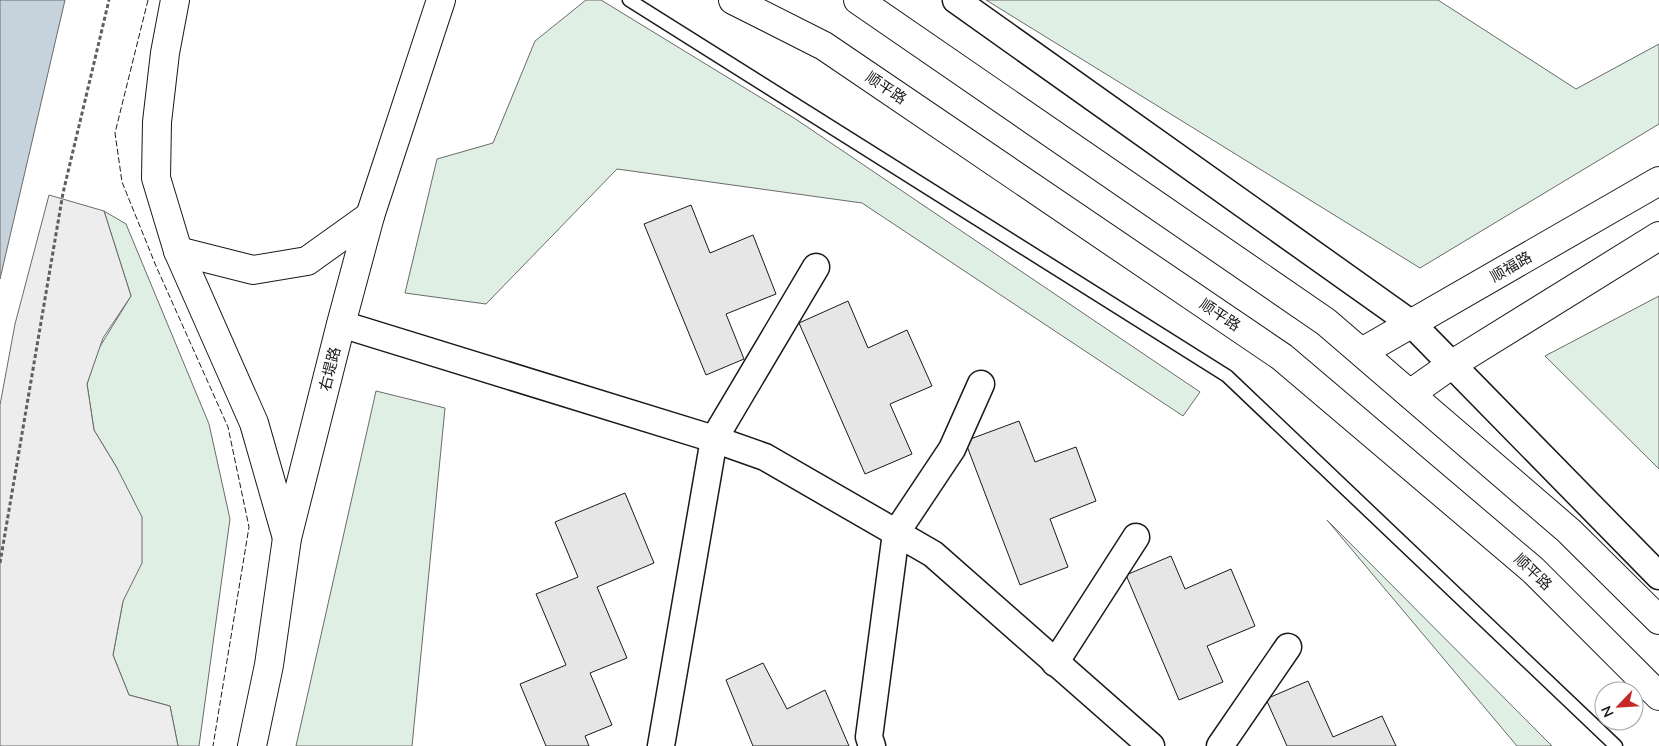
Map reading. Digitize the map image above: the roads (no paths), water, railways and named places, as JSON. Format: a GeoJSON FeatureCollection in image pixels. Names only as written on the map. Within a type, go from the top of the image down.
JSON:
{"type":"FeatureCollection","features":[{"type":"Feature","properties":{"kind":"main road"},"geometry":{"type":"LineString","coordinates":[[175,0],[165,53],[158,112],[156,178],[178,251],[254,424],[287,538]]}},
{"type":"Feature","properties":{"kind":"main road","name":"右堤路"},"geometry":{"type":"LineString","coordinates":[[252,746],[269,665],[287,538],[341,324],[370,216],[441,0]]}},
{"type":"Feature","properties":{"kind":"main road","name":"顺平路"},"geometry":{"type":"LineString","coordinates":[[733,0],[824,46],[1282,357],[1533,570],[1659,696]]}},
{"type":"Feature","properties":{"kind":"main road"},"geometry":{"type":"LineString","coordinates":[[858,0],[1326,322],[1569,531],[1659,620]]}},
{"type":"Feature","properties":{"kind":"main road","name":"顺福路"},"geometry":{"type":"LineString","coordinates":[[1362,352],[1659,181]]}},
{"type":"Feature","properties":{"kind":"main road"},"geometry":{"type":"LineString","coordinates":[[178,251],[253,270],[307,261],[370,216]]}},
{"type":"Feature","properties":{"kind":"main road"},"geometry":{"type":"LineString","coordinates":[[1410,394],[1451,365],[1659,236]]}},
{"type":"Feature","properties":{"kind":"street"},"geometry":{"type":"LineString","coordinates":[[956,0],[1412,324],[1659,576]]}},
{"type":"Feature","properties":{"kind":"street"},"geometry":{"type":"LineString","coordinates":[[661,746],[714,438],[816,268]]}},
{"type":"Feature","properties":{"kind":"street"},"geometry":{"type":"LineString","coordinates":[[341,324],[714,438],[765,456],[933,554],[1150,746]]}},
{"type":"Feature","properties":{"kind":"street"},"geometry":{"type":"LineString","coordinates":[[872,746],[869,737],[896,533],[952,449],[982,384]]}},
{"type":"Feature","properties":{"kind":"street"},"geometry":{"type":"LineString","coordinates":[[1055,663],[1136,537]]}},
{"type":"Feature","properties":{"kind":"street"},"geometry":{"type":"LineString","coordinates":[[1220,746],[1288,647]]}},
{"type":"Feature","properties":{"kind":"lane"},"geometry":{"type":"LineString","coordinates":[[629,0],[1227,376],[1616,746]]}}]}
